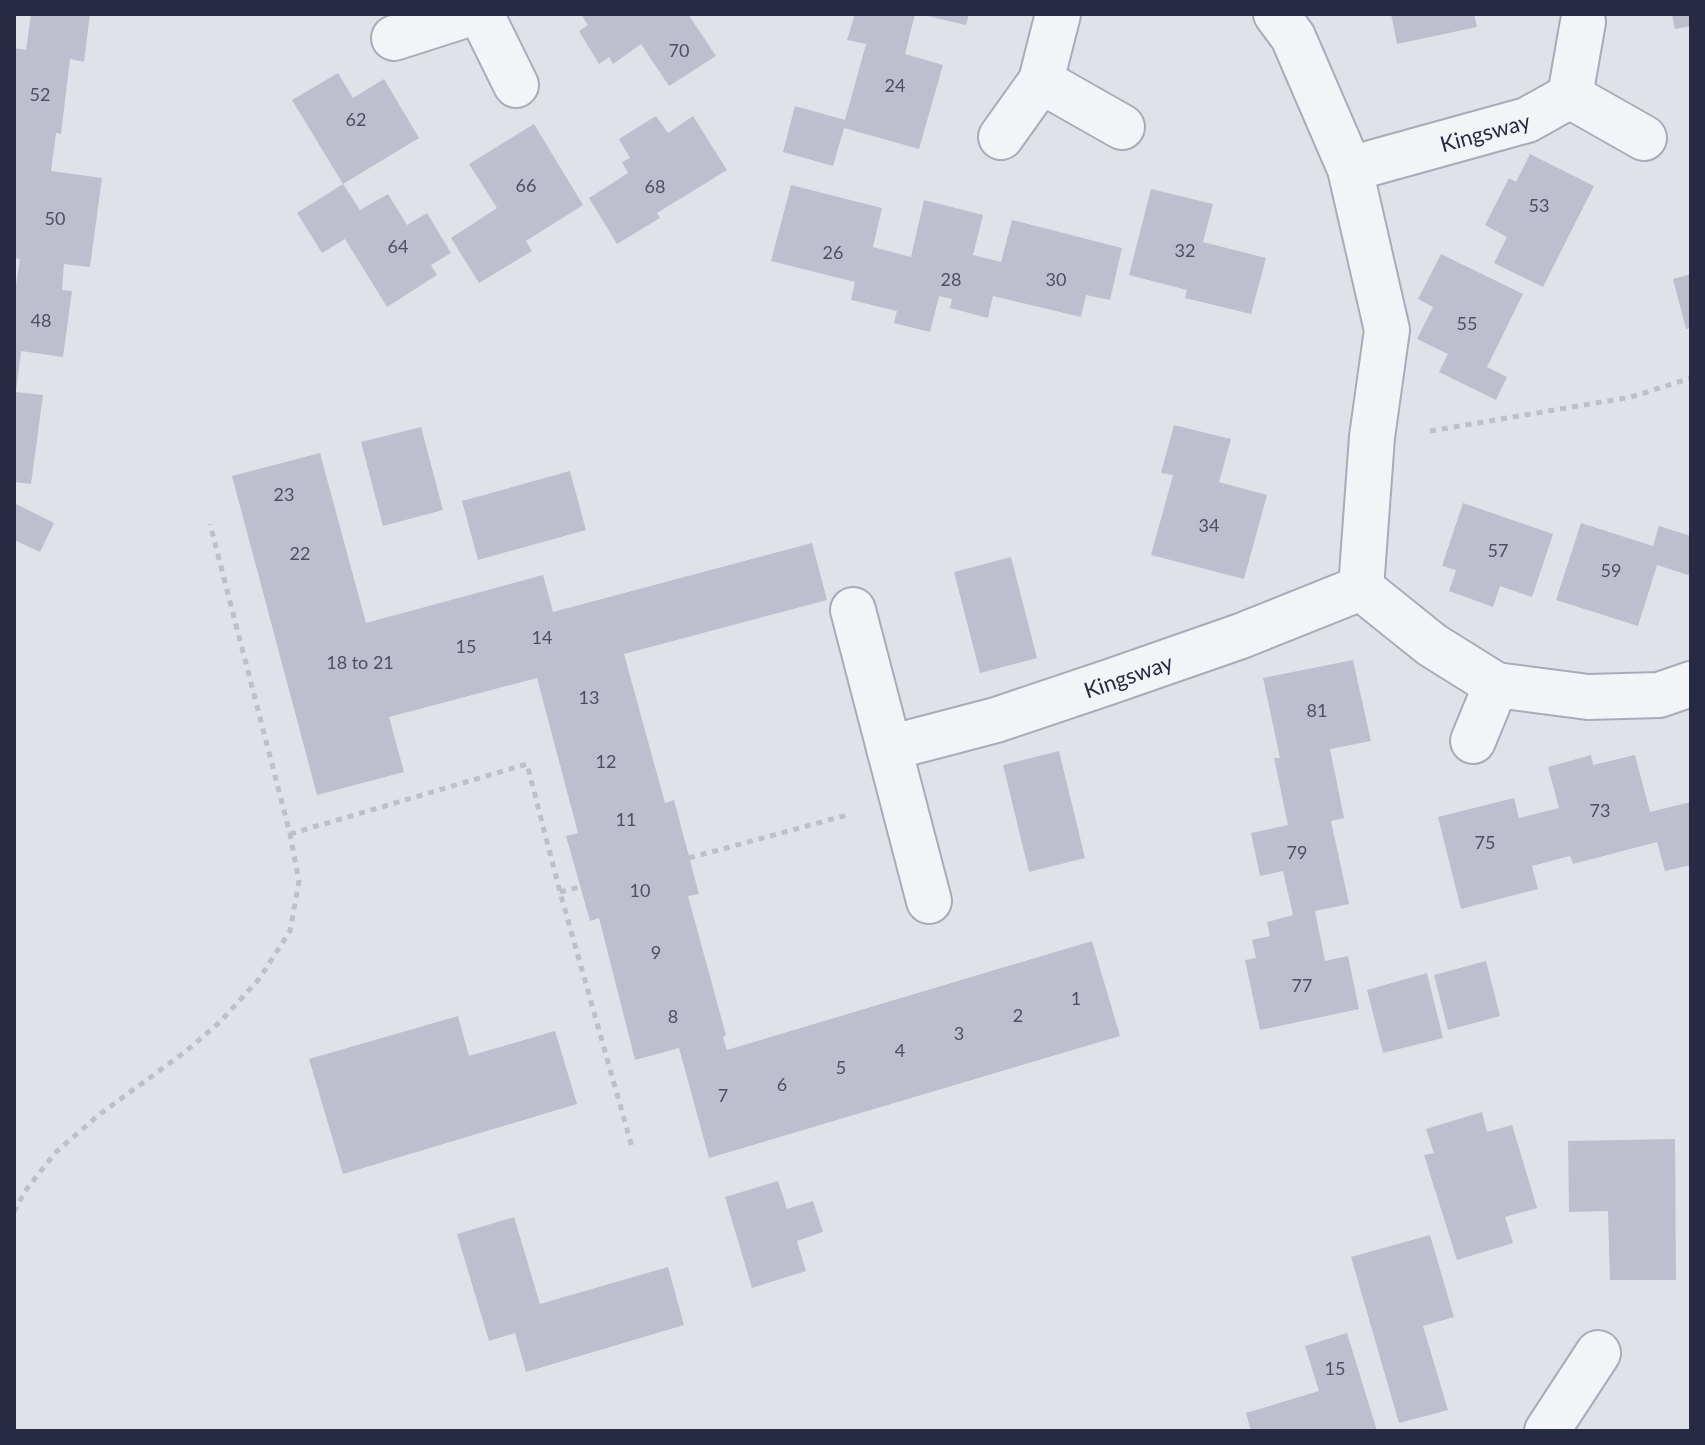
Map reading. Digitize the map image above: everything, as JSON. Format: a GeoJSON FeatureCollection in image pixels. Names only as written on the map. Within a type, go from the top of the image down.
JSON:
{"type":"FeatureCollection","features":[{"type":"Feature","properties":{"kind":"street"},"geometry":{"type":"LineString","coordinates":[[394,38],[469,14]]}},
{"type":"Feature","properties":{"kind":"street"},"geometry":{"type":"LineString","coordinates":[[481,14],[516,85]]}},
{"type":"Feature","properties":{"kind":"street"},"geometry":{"type":"LineString","coordinates":[[1001,137],[1041,81],[1058,14]]}},
{"type":"Feature","properties":{"kind":"street"},"geometry":{"type":"LineString","coordinates":[[1276,14],[1293,37],[1350,169],[1387,330],[1372,437],[1361,588],[1432,645],[1496,685],[1588,697],[1659,695],[1691,684]]}},
{"type":"Feature","properties":{"kind":"street"},"geometry":{"type":"LineString","coordinates":[[1583,22],[1570,96],[1644,138]]}},
{"type":"Feature","properties":{"kind":"street"},"geometry":{"type":"LineString","coordinates":[[1041,81],[1122,127]]}},
{"type":"Feature","properties":{"kind":"street","name":"Kingsway"},"geometry":{"type":"LineString","coordinates":[[1350,169],[1527,120],[1570,96]]}},
{"type":"Feature","properties":{"kind":"street","name":"Kingsway"},"geometry":{"type":"LineString","coordinates":[[889,748],[996,720],[1109,682],[1241,636],[1361,588]]}},
{"type":"Feature","properties":{"kind":"street"},"geometry":{"type":"LineString","coordinates":[[853,610],[929,901]]}},
{"type":"Feature","properties":{"kind":"street"},"geometry":{"type":"LineString","coordinates":[[1473,741],[1496,685]]}},
{"type":"Feature","properties":{"kind":"street"},"geometry":{"type":"LineString","coordinates":[[1547,1431],[1598,1353]]}},
{"type":"Feature","properties":{"kind":"path"},"geometry":{"type":"LineString","coordinates":[[1372,437],[1417,433],[1631,397],[1691,378]]}},
{"type":"Feature","properties":{"kind":"path"},"geometry":{"type":"LineString","coordinates":[[14,1212],[25,1191],[56,1152],[100,1114],[185,1052],[220,1022],[259,979],[290,931],[299,881],[290,834],[210,524]]}},
{"type":"Feature","properties":{"kind":"path"},"geometry":{"type":"LineString","coordinates":[[290,834],[527,764],[632,1147]]}},
{"type":"Feature","properties":{"kind":"path"},"geometry":{"type":"LineString","coordinates":[[689,858],[902,801]]}},
{"type":"Feature","properties":{"kind":"path"},"geometry":{"type":"LineString","coordinates":[[560,892],[580,887]]}},
{"type":"Feature","properties":{"kind":"building"},"geometry":{"type":"Polygon","coordinates":[[[31,14],[90,14],[84,62],[70,59],[61,134],[56,133],[51,171],[102,178],[90,267],[64,264],[62,290],[72,291],[63,357],[21,351],[16,392],[43,395],[31,484],[14,482],[14,284],[20,259],[14,258],[14,48],[26,50],[31,14]]]}},
{"type":"Feature","properties":{"kind":"building"},"geometry":{"type":"Polygon","coordinates":[[[581,14],[688,14],[716,56],[669,86],[641,44],[613,64],[609,57],[599,64],[579,31],[588,25],[581,14]]]}},
{"type":"Feature","properties":{"kind":"building"},"geometry":{"type":"Polygon","coordinates":[[[855,14],[915,14],[905,54],[943,65],[919,149],[844,128],[833,166],[783,152],[795,106],[845,120],[866,44],[847,40],[855,14]]]}},
{"type":"Feature","properties":{"kind":"building"},"geometry":{"type":"Polygon","coordinates":[[[919,14],[969,14],[966,25],[919,14]]]}},
{"type":"Feature","properties":{"kind":"building"},"geometry":{"type":"Polygon","coordinates":[[[1391,14],[1474,14],[1477,27],[1397,44],[1391,14]]]}},
{"type":"Feature","properties":{"kind":"building"},"geometry":{"type":"Polygon","coordinates":[[[1672,14],[1691,14],[1691,26],[1675,29],[1672,14]]]}},
{"type":"Feature","properties":{"kind":"building"},"geometry":{"type":"Polygon","coordinates":[[[338,73],[353,98],[384,79],[419,138],[343,184],[292,100],[338,73]]]}},
{"type":"Feature","properties":{"kind":"building"},"geometry":{"type":"Polygon","coordinates":[[[656,116],[668,133],[693,116],[727,170],[657,213],[660,218],[617,244],[589,198],[628,173],[622,162],[630,158],[619,139],[656,116]]]}},
{"type":"Feature","properties":{"kind":"building"},"geometry":{"type":"Polygon","coordinates":[[[534,124],[583,205],[526,241],[532,251],[479,283],[451,238],[497,208],[469,164],[534,124]]]}},
{"type":"Feature","properties":{"kind":"building"},"geometry":{"type":"Polygon","coordinates":[[[1530,154],[1594,186],[1543,287],[1494,263],[1507,237],[1485,225],[1509,178],[1516,182],[1530,154]]]}},
{"type":"Feature","properties":{"kind":"building"},"geometry":{"type":"Polygon","coordinates":[[[343,184],[360,210],[388,194],[407,225],[427,213],[451,253],[431,265],[437,275],[387,307],[345,239],[322,253],[297,213],[343,184]]]}},
{"type":"Feature","properties":{"kind":"building"},"geometry":{"type":"Polygon","coordinates":[[[791,185],[882,208],[873,247],[911,257],[924,200],[983,215],[973,255],[1001,262],[1012,220],[1122,248],[1110,300],[1086,295],[1081,317],[993,296],[988,318],[950,308],[952,299],[939,296],[930,332],[894,323],[897,311],[851,300],[855,282],[771,261],[791,185]]]}},
{"type":"Feature","properties":{"kind":"building"},"geometry":{"type":"Polygon","coordinates":[[[1151,189],[1213,204],[1203,242],[1266,258],[1251,314],[1185,298],[1187,290],[1129,275],[1151,189]]]}},
{"type":"Feature","properties":{"kind":"building"},"geometry":{"type":"Polygon","coordinates":[[[1441,254],[1523,294],[1487,367],[1507,377],[1496,400],[1439,372],[1448,354],[1417,339],[1433,307],[1418,299],[1441,254]]]}},
{"type":"Feature","properties":{"kind":"building"},"geometry":{"type":"Polygon","coordinates":[[[1691,274],[1691,328],[1686,329],[1673,279],[1691,274]]]}},
{"type":"Feature","properties":{"kind":"building"},"geometry":{"type":"Polygon","coordinates":[[[1174,425],[1231,439],[1219,482],[1267,495],[1244,579],[1151,555],[1173,475],[1161,473],[1174,425]]]}},
{"type":"Feature","properties":{"kind":"building"},"geometry":{"type":"Polygon","coordinates":[[[421,427],[443,510],[383,526],[361,442],[421,427]]]}},
{"type":"Feature","properties":{"kind":"building"},"geometry":{"type":"Polygon","coordinates":[[[320,453],[366,623],[543,575],[553,612],[812,543],[827,600],[624,654],[665,803],[674,800],[699,894],[688,896],[726,1035],[723,1037],[727,1050],[1092,941],[1120,1036],[709,1158],[679,1048],[635,1060],[599,918],[590,921],[566,836],[578,833],[537,678],[389,717],[404,772],[317,795],[232,476],[320,453]]]}},
{"type":"Feature","properties":{"kind":"building"},"geometry":{"type":"Polygon","coordinates":[[[570,471],[586,530],[478,560],[462,501],[570,471]]]}},
{"type":"Feature","properties":{"kind":"building"},"geometry":{"type":"Polygon","coordinates":[[[14,503],[54,523],[40,552],[14,540],[14,503]]]}},
{"type":"Feature","properties":{"kind":"building"},"geometry":{"type":"Polygon","coordinates":[[[1463,503],[1553,534],[1532,597],[1500,586],[1493,607],[1449,591],[1456,570],[1442,566],[1463,503]]]}},
{"type":"Feature","properties":{"kind":"building"},"geometry":{"type":"Polygon","coordinates":[[[1581,523],[1653,546],[1659,526],[1691,536],[1691,576],[1657,565],[1638,626],[1556,600],[1581,523]]]}},
{"type":"Feature","properties":{"kind":"building"},"geometry":{"type":"Polygon","coordinates":[[[1011,557],[1037,658],[980,673],[954,572],[1011,557]]]}},
{"type":"Feature","properties":{"kind":"building"},"geometry":{"type":"Polygon","coordinates":[[[1353,660],[1371,741],[1330,749],[1344,818],[1331,821],[1349,904],[1315,911],[1325,961],[1348,956],[1359,1009],[1260,1030],[1245,960],[1256,958],[1252,940],[1270,936],[1267,922],[1293,915],[1283,871],[1260,876],[1251,833],[1288,825],[1274,758],[1280,758],[1263,678],[1353,660]]]}},
{"type":"Feature","properties":{"kind":"building"},"geometry":{"type":"Polygon","coordinates":[[[1059,751],[1085,858],[1029,872],[1003,765],[1059,751]]]}},
{"type":"Feature","properties":{"kind":"building"},"geometry":{"type":"Polygon","coordinates":[[[1591,755],[1593,765],[1635,755],[1650,812],[1691,802],[1691,865],[1665,871],[1657,842],[1573,864],[1570,856],[1532,866],[1538,889],[1461,909],[1438,817],[1514,798],[1519,818],[1559,808],[1548,767],[1591,755]]]}},
{"type":"Feature","properties":{"kind":"building"},"geometry":{"type":"Polygon","coordinates":[[[1486,961],[1500,1016],[1448,1030],[1434,975],[1486,961]]]}},
{"type":"Feature","properties":{"kind":"building"},"geometry":{"type":"Polygon","coordinates":[[[1427,973],[1443,1038],[1383,1053],[1367,990],[1427,973]]]}},
{"type":"Feature","properties":{"kind":"building"},"geometry":{"type":"Polygon","coordinates":[[[458,1016],[469,1056],[555,1031],[577,1104],[343,1174],[309,1059],[458,1016]]]}},
{"type":"Feature","properties":{"kind":"building"},"geometry":{"type":"Polygon","coordinates":[[[1482,1112],[1487,1132],[1512,1125],[1537,1208],[1505,1217],[1513,1243],[1457,1260],[1424,1155],[1434,1153],[1426,1129],[1482,1112]]]}},
{"type":"Feature","properties":{"kind":"building"},"geometry":{"type":"Polygon","coordinates":[[[1675,1139],[1676,1280],[1610,1280],[1608,1211],[1569,1212],[1568,1141],[1675,1139]]]}},
{"type":"Feature","properties":{"kind":"building"},"geometry":{"type":"Polygon","coordinates":[[[778,1181],[787,1209],[813,1201],[823,1232],[797,1241],[806,1271],[752,1288],[725,1197],[778,1181]]]}},
{"type":"Feature","properties":{"kind":"building"},"geometry":{"type":"Polygon","coordinates":[[[514,1217],[540,1304],[668,1267],[684,1325],[526,1372],[515,1333],[489,1341],[457,1234],[514,1217]]]}},
{"type":"Feature","properties":{"kind":"building"},"geometry":{"type":"Polygon","coordinates":[[[1430,1235],[1454,1317],[1423,1326],[1448,1410],[1399,1423],[1351,1257],[1430,1235]]]}},
{"type":"Feature","properties":{"kind":"building"},"geometry":{"type":"Polygon","coordinates":[[[1347,1333],[1377,1431],[1251,1431],[1246,1413],[1319,1391],[1305,1346],[1347,1333]]]}}]}
